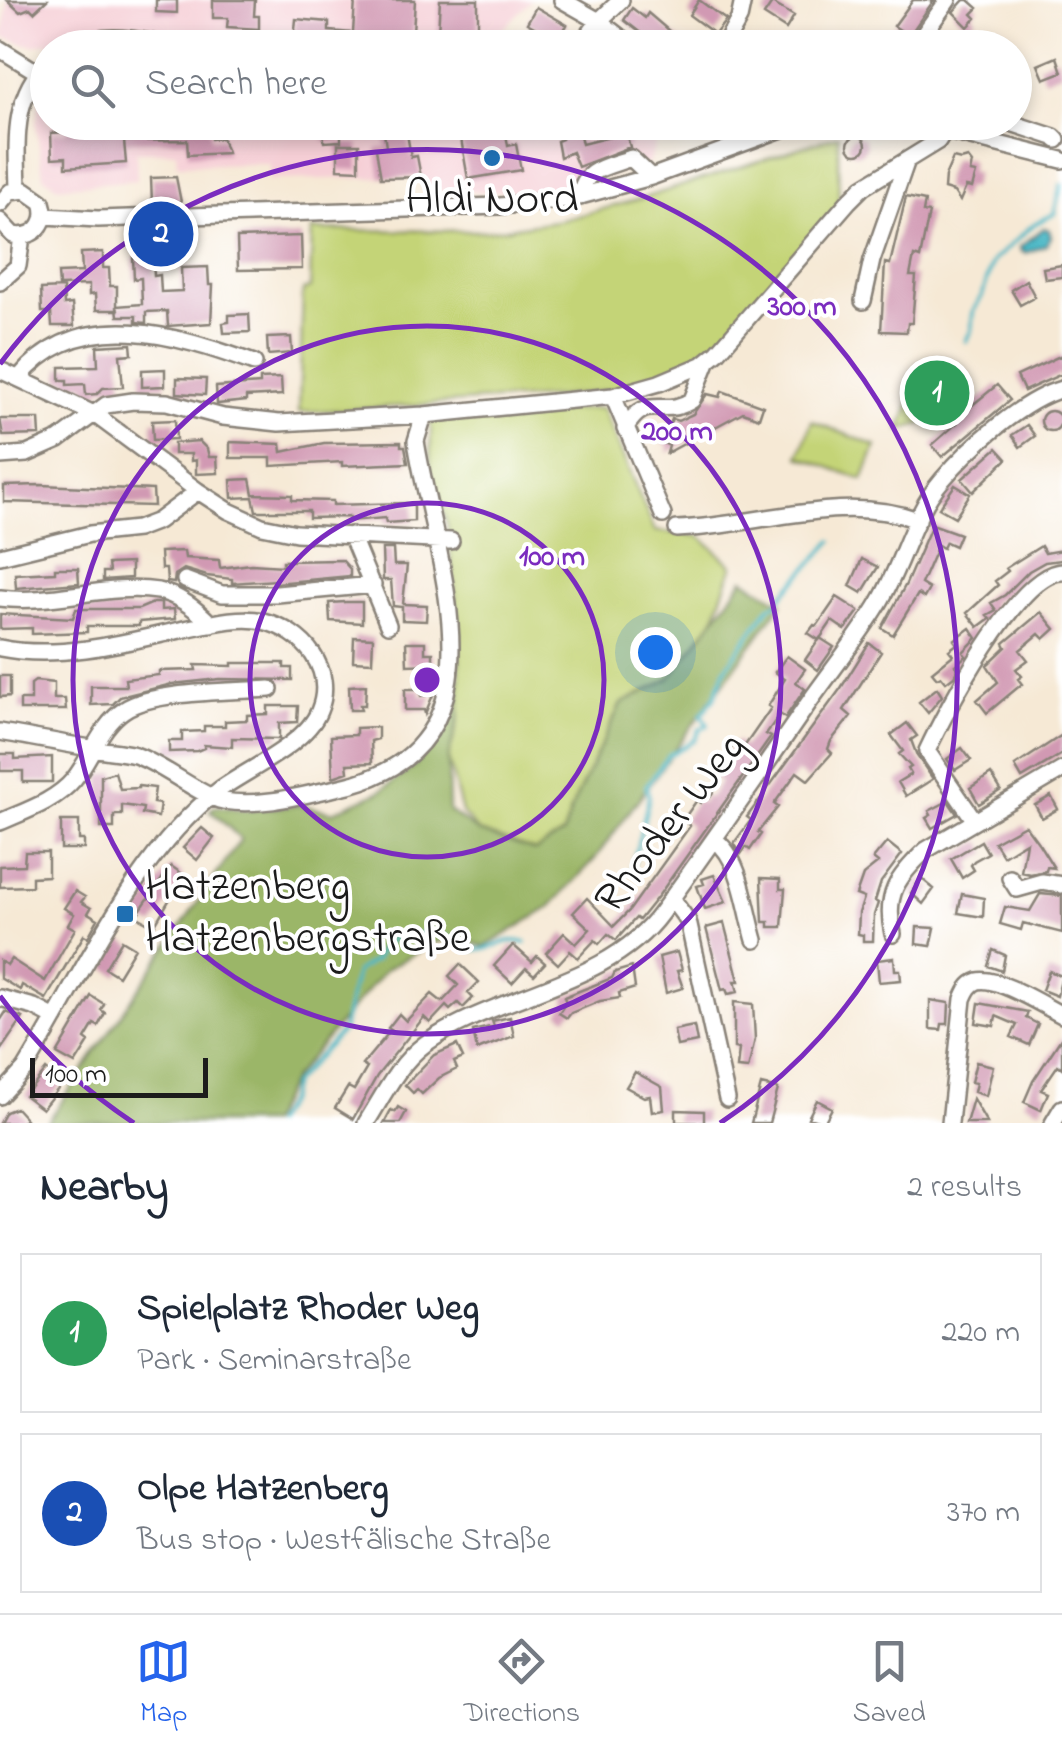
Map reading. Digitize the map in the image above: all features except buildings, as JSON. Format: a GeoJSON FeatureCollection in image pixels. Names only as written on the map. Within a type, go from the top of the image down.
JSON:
{"type":"FeatureCollection","features":[{"type":"Feature","properties":{"kind":"street"},"geometry":{"type":"LineString","coordinates":[[562,0],[610,30]]}},
{"type":"Feature","properties":{"kind":"street"},"geometry":{"type":"LineString","coordinates":[[592,30],[621,0]]}},
{"type":"Feature","properties":{"kind":"street"},"geometry":{"type":"LineString","coordinates":[[733,30],[743,0]]}},
{"type":"Feature","properties":{"kind":"street"},"geometry":{"type":"LineString","coordinates":[[927,30],[948,0]]}},
{"type":"Feature","properties":{"kind":"street"},"geometry":{"type":"LineString","coordinates":[[0,49],[30,62]]}},
{"type":"Feature","properties":{"kind":"street"},"geometry":{"type":"LineString","coordinates":[[18,190],[18,113],[30,90]]}},
{"type":"Feature","properties":{"kind":"street"},"geometry":{"type":"LineString","coordinates":[[983,140],[1056,159],[1060,137],[1032,129]]}},
{"type":"Feature","properties":{"kind":"street"},"geometry":{"type":"LineString","coordinates":[[44,216],[98,219],[500,206],[580,197],[751,140]]}},
{"type":"Feature","properties":{"kind":"street"},"geometry":{"type":"LineString","coordinates":[[625,429],[638,410],[651,406],[671,409],[692,400],[707,362],[848,202],[863,187],[939,140]]}},
{"type":"Feature","properties":{"kind":"street"},"geometry":{"type":"LineString","coordinates":[[863,301],[872,260],[906,160]]}},
{"type":"Feature","properties":{"kind":"street"},"geometry":{"type":"LineString","coordinates":[[0,204],[18,190]]}},
{"type":"Feature","properties":{"kind":"street"},"geometry":{"type":"LineString","coordinates":[[0,221],[7,231],[22,236],[39,228],[44,216],[38,196],[18,190]]}},
{"type":"Feature","properties":{"kind":"street"},"geometry":{"type":"LineString","coordinates":[[0,282],[18,266],[22,236]]}},
{"type":"Feature","properties":{"kind":"street"},"geometry":{"type":"LineString","coordinates":[[19,378],[45,354],[77,338],[104,331],[141,332],[182,340],[254,363]]}},
{"type":"Feature","properties":{"kind":"street"},"geometry":{"type":"LineString","coordinates":[[0,456],[27,454],[58,440],[106,405],[133,401],[167,402],[223,417],[279,423],[424,415],[613,396],[659,383],[707,362]]}},
{"type":"Feature","properties":{"kind":"street"},"geometry":{"type":"LineString","coordinates":[[0,370],[94,414],[229,512],[262,526],[296,533],[444,541]]}},
{"type":"Feature","properties":{"kind":"street","name":"Rhoder Weg"},"geometry":{"type":"LineString","coordinates":[[366,1123],[396,1074],[424,1045],[463,1021],[612,957],[648,929],[715,840],[876,608],[928,499],[947,474],[1001,424],[1062,389]]}},
{"type":"Feature","properties":{"kind":"street"},"geometry":{"type":"LineString","coordinates":[[613,396],[663,515]]}},
{"type":"Feature","properties":{"kind":"street"},"geometry":{"type":"LineString","coordinates":[[0,732],[133,754],[220,800],[256,802],[362,783],[404,762],[428,738],[452,678],[444,541],[416,441],[424,415]]}},
{"type":"Feature","properties":{"kind":"street"},"geometry":{"type":"LineString","coordinates":[[0,556],[90,534],[137,529],[158,521],[198,491]]}},
{"type":"Feature","properties":{"kind":"street"},"geometry":{"type":"LineString","coordinates":[[676,529],[717,528],[835,508],[906,515],[918,520]]}},
{"type":"Feature","properties":{"kind":"street"},"geometry":{"type":"LineString","coordinates":[[351,535],[388,625]]}},
{"type":"Feature","properties":{"kind":"street"},"geometry":{"type":"LineString","coordinates":[[974,821],[927,751],[1000,621],[1029,588],[1055,572],[1062,572]]}},
{"type":"Feature","properties":{"kind":"street"},"geometry":{"type":"LineString","coordinates":[[185,580],[222,594],[277,594],[373,585]]}},
{"type":"Feature","properties":{"kind":"street"},"geometry":{"type":"LineString","coordinates":[[0,598],[25,600],[158,591],[180,598],[211,624]]}},
{"type":"Feature","properties":{"kind":"street"},"geometry":{"type":"LineString","coordinates":[[0,648],[16,652],[92,647],[211,624],[262,621],[285,631],[311,651],[322,666],[325,688],[319,712],[305,733],[212,796],[168,837],[143,870],[24,1069],[0,1096]]}},
{"type":"Feature","properties":{"kind":"street"},"geometry":{"type":"LineString","coordinates":[[0,822],[58,794],[73,781],[113,719],[136,704],[195,694],[270,689]]}},
{"type":"Feature","properties":{"kind":"street"},"geometry":{"type":"LineString","coordinates":[[892,934],[888,910],[896,885],[908,866],[926,850],[1062,770]]}},
{"type":"Feature","properties":{"kind":"street"},"geometry":{"type":"LineString","coordinates":[[715,840],[725,847],[735,870],[755,940]]}},
{"type":"Feature","properties":{"kind":"street"},"geometry":{"type":"LineString","coordinates":[[1010,878],[1017,889],[1042,882],[1062,885]]}},
{"type":"Feature","properties":{"kind":"street"},"geometry":{"type":"LineString","coordinates":[[671,898],[688,921],[727,1098]]}},
{"type":"Feature","properties":{"kind":"street"},"geometry":{"type":"LineString","coordinates":[[950,1123],[963,999],[974,982],[984,980],[1009,988],[1062,1014]]}},
{"type":"Feature","properties":{"kind":"street"},"geometry":{"type":"LineString","coordinates":[[0,998],[34,1007],[55,1018]]}},
{"type":"Feature","properties":{"kind":"street"},"geometry":{"type":"LineString","coordinates":[[1053,1123],[1062,1108]]}},
{"type":"Feature","properties":{"kind":"shaded area"},"geometry":{"type":"Polygon","coordinates":[[[8,0],[531,0],[502,30],[30,30],[30,45],[3,37],[8,0]]]}},
{"type":"Feature","properties":{"kind":"shaded area"},"geometry":{"type":"Polygon","coordinates":[[[38,140],[657,141],[648,164],[567,187],[533,192],[429,191],[423,177],[269,180],[269,164],[177,165],[176,152],[136,152],[137,180],[57,187],[43,176],[38,140]]]}},
{"type":"Feature","properties":{"kind":"green space"},"geometry":{"type":"Polygon","coordinates":[[[823,140],[838,140],[839,206],[713,350],[686,366],[599,392],[299,412],[303,290],[310,288],[312,230],[487,231],[562,220],[823,140]]]}},
{"type":"Feature","properties":{"kind":"green space"},"geometry":{"type":"Polygon","coordinates":[[[923,368],[962,386],[958,397],[946,412],[900,430],[923,368]]]}},
{"type":"Feature","properties":{"kind":"green space"},"geometry":{"type":"Polygon","coordinates":[[[602,408],[655,531],[700,536],[733,566],[714,619],[669,679],[621,704],[563,834],[535,851],[479,832],[462,813],[448,758],[459,717],[460,635],[447,524],[430,473],[431,418],[602,408]]]}},
{"type":"Feature","properties":{"kind":"green space"},"geometry":{"type":"Polygon","coordinates":[[[812,421],[876,446],[863,480],[799,456],[812,421]]]}},
{"type":"Feature","properties":{"kind":"green space"},"geometry":{"type":"Polygon","coordinates":[[[744,579],[782,603],[594,860],[549,908],[485,947],[460,939],[437,942],[386,969],[292,1079],[269,1123],[47,1123],[241,839],[210,810],[215,806],[246,810],[300,805],[333,812],[379,792],[414,767],[435,738],[460,677],[459,717],[448,758],[449,811],[479,832],[535,851],[563,834],[621,704],[669,679],[744,579]]]}},
{"type":"Feature","properties":{"kind":"water"},"geometry":{"type":"Polygon","coordinates":[[[1044,228],[1051,237],[1046,245],[1026,253],[1021,251],[1020,247],[1044,228]]]}},
{"type":"Feature","properties":{"kind":"waterway"},"geometry":{"type":"LineString","coordinates":[[966,341],[993,261],[1034,224],[1054,214],[1061,185]]}},
{"type":"Feature","properties":{"kind":"waterway"},"geometry":{"type":"LineString","coordinates":[[780,598],[832,541]]}},
{"type":"Feature","properties":{"kind":"waterway"},"geometry":{"type":"LineString","coordinates":[[632,869],[649,797],[646,786],[669,755],[695,740],[700,729],[708,725],[701,715],[714,698],[726,668],[770,606],[778,603]]}},
{"type":"Feature","properties":{"kind":"waterway"},"geometry":{"type":"LineString","coordinates":[[273,1123],[288,1100],[292,1084],[342,1031],[356,972],[376,959],[389,941],[402,933],[408,937],[434,931],[473,949],[511,941],[526,943]]}},
{"type":"Feature","properties":{"kind":"place","name":"Aldi Nord"},"geometry":{"type":"Point","coordinates":[492,158]}},
{"type":"Feature","properties":{"kind":"place","name":"Olpe Hatzenberg"},"geometry":{"type":"Point","coordinates":[161,234]}},
{"type":"Feature","properties":{"kind":"place","name":"Spielplatz Rhoder Weg"},"geometry":{"type":"Point","coordinates":[937,393]}},
{"type":"Feature","properties":{"kind":"place","name":"Hatzenberg Hatzenbergstraße"},"geometry":{"type":"Point","coordinates":[125,914]}}]}
